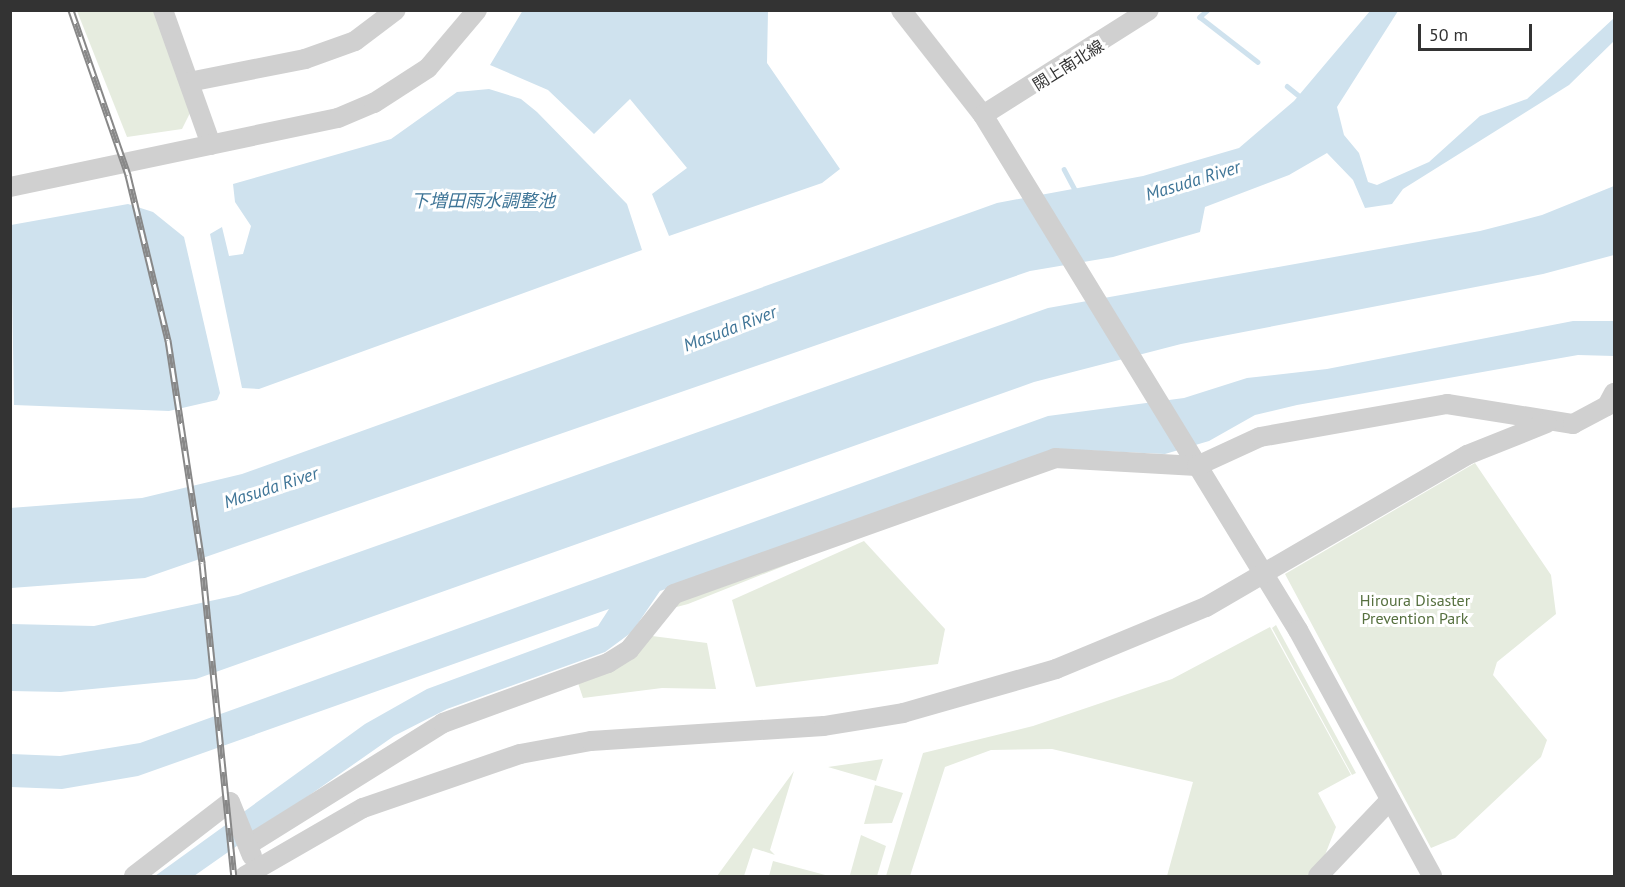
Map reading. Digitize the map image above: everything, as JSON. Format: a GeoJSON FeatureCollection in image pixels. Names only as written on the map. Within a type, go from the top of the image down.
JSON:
{"type":"FeatureCollection","features":[{"type":"Feature","properties":{"kind":"street"},"geometry":{"type":"LineString","coordinates":[[163,10],[211,145]]}},
{"type":"Feature","properties":{"kind":"street"},"geometry":{"type":"LineString","coordinates":[[189,82],[305,59],[355,41],[396,10]]}},
{"type":"Feature","properties":{"kind":"street"},"geometry":{"type":"LineString","coordinates":[[11,185],[315,123],[374,103],[441,56],[477,10]]}},
{"type":"Feature","properties":{"kind":"street"},"geometry":{"type":"LineString","coordinates":[[901,10],[984,115],[1264,576],[1432,876]]}},
{"type":"Feature","properties":{"kind":"street","name":"閖上南北線"},"geometry":{"type":"LineString","coordinates":[[984,115],[1149,10]]}},
{"type":"Feature","properties":{"kind":"street"},"geometry":{"type":"LineString","coordinates":[[247,843],[443,723],[608,663],[629,650],[674,594],[1055,458],[1195,462],[1260,437],[1396,409],[1448,404],[1573,424],[1590,418],[1614,393]]}},
{"type":"Feature","properties":{"kind":"street"},"geometry":{"type":"LineString","coordinates":[[134,876],[230,802],[247,843],[251,874],[363,808],[520,754],[591,741],[824,726],[903,713],[1056,669],[1206,607],[1264,576],[1467,455],[1551,422]]}},
{"type":"Feature","properties":{"kind":"street"},"geometry":{"type":"LineString","coordinates":[[1318,876],[1390,800]]}},
{"type":"Feature","properties":{"kind":"green space"},"geometry":{"type":"Polygon","coordinates":[[[77,11],[154,11],[190,113],[182,129],[127,137],[77,11]]]}},
{"type":"Feature","properties":{"kind":"green space","name":"Hiroura Disaster Prevention Park"},"geometry":{"type":"Polygon","coordinates":[[[1475,463],[1551,575],[1556,614],[1497,662],[1493,675],[1547,740],[1541,757],[1455,838],[1431,848],[1285,574],[1475,463]]]}},
{"type":"Feature","properties":{"kind":"green space"},"geometry":{"type":"Polygon","coordinates":[[[864,541],[945,629],[938,664],[756,687],[732,600],[864,541]]]}},
{"type":"Feature","properties":{"kind":"green space"},"geometry":{"type":"Polygon","coordinates":[[[809,556],[688,604],[669,609],[675,600],[809,556]]]}},
{"type":"Feature","properties":{"kind":"green space"},"geometry":{"type":"Polygon","coordinates":[[[1276,625],[1356,773],[1352,775],[1272,628],[1276,625]]]}},
{"type":"Feature","properties":{"kind":"green space"},"geometry":{"type":"Polygon","coordinates":[[[1270,627],[1351,775],[1318,793],[1336,827],[1323,860],[1308,876],[1167,876],[1193,782],[1052,749],[991,750],[945,767],[910,876],[886,876],[923,753],[1033,726],[1172,679],[1270,627]]]}},
{"type":"Feature","properties":{"kind":"green space"},"geometry":{"type":"Polygon","coordinates":[[[652,636],[707,643],[716,689],[662,688],[583,698],[577,680],[652,636]]]}},
{"type":"Feature","properties":{"kind":"green space"},"geometry":{"type":"Polygon","coordinates":[[[883,759],[876,781],[828,767],[883,759]]]}},
{"type":"Feature","properties":{"kind":"green space"},"geometry":{"type":"Polygon","coordinates":[[[794,771],[770,850],[775,855],[753,848],[744,876],[717,876],[794,771]]]}},
{"type":"Feature","properties":{"kind":"green space"},"geometry":{"type":"Polygon","coordinates":[[[875,785],[903,793],[892,823],[864,824],[875,785]]]}},
{"type":"Feature","properties":{"kind":"green space"},"geometry":{"type":"Polygon","coordinates":[[[861,835],[886,846],[877,876],[850,875],[861,835]]]}},
{"type":"Feature","properties":{"kind":"green space"},"geometry":{"type":"Polygon","coordinates":[[[773,861],[829,876],[769,876],[773,861]]]}},
{"type":"Feature","properties":{"kind":"water"},"geometry":{"type":"Polygon","coordinates":[[[523,10],[768,11],[767,63],[840,169],[822,183],[669,236],[652,194],[687,168],[630,99],[594,134],[548,90],[490,65],[523,10]]]}},
{"type":"Feature","properties":{"kind":"water","name":"Masuda River"},"geometry":{"type":"Polygon","coordinates":[[[1370,11],[1398,11],[1337,107],[1344,135],[1359,153],[1368,182],[1377,185],[1429,162],[1480,116],[1527,99],[1614,18],[1614,41],[1569,85],[1403,189],[1392,204],[1365,208],[1353,180],[1327,153],[1289,175],[1205,207],[1200,232],[1113,257],[1030,271],[145,578],[11,588],[10,508],[142,498],[242,474],[997,203],[1143,176],[1239,148],[1294,101],[1370,11]]]}},
{"type":"Feature","properties":{"kind":"water","name":"下増田雨水調整池"},"geometry":{"type":"Polygon","coordinates":[[[489,89],[521,99],[537,112],[627,204],[642,250],[259,389],[242,388],[210,234],[222,227],[229,256],[243,254],[251,226],[235,202],[233,184],[391,139],[457,92],[489,89]]]}},
{"type":"Feature","properties":{"kind":"water"},"geometry":{"type":"Polygon","coordinates":[[[1614,186],[1614,255],[1543,274],[1181,344],[1034,382],[196,679],[61,692],[11,691],[11,624],[94,626],[238,595],[1048,308],[1480,231],[1542,215],[1614,186]]]}},
{"type":"Feature","properties":{"kind":"water"},"geometry":{"type":"Polygon","coordinates":[[[128,204],[153,212],[184,237],[220,393],[217,400],[169,411],[14,405],[11,225],[128,204]]]}},
{"type":"Feature","properties":{"kind":"water"},"geometry":{"type":"Polygon","coordinates":[[[1573,321],[1614,321],[1614,356],[1578,355],[1297,405],[1255,415],[1209,441],[1165,454],[1058,449],[660,591],[632,632],[605,652],[447,709],[394,736],[194,876],[155,876],[365,724],[427,689],[598,626],[609,609],[138,776],[62,789],[11,787],[11,754],[60,756],[140,743],[1048,416],[1184,398],[1247,378],[1327,369],[1573,321]]]}},
{"type":"Feature","properties":{"kind":"waterway"},"geometry":{"type":"LineString","coordinates":[[1208,10],[1200,17],[1258,62]]}},
{"type":"Feature","properties":{"kind":"waterway"},"geometry":{"type":"LineString","coordinates":[[1287,86],[1303,99]]}},
{"type":"Feature","properties":{"kind":"waterway"},"geometry":{"type":"LineString","coordinates":[[1064,169],[1075,190]]}},
{"type":"Feature","properties":{"kind":"railway"},"geometry":{"type":"LineString","coordinates":[[71,10],[128,175],[168,340],[202,563],[234,876]]}}]}
